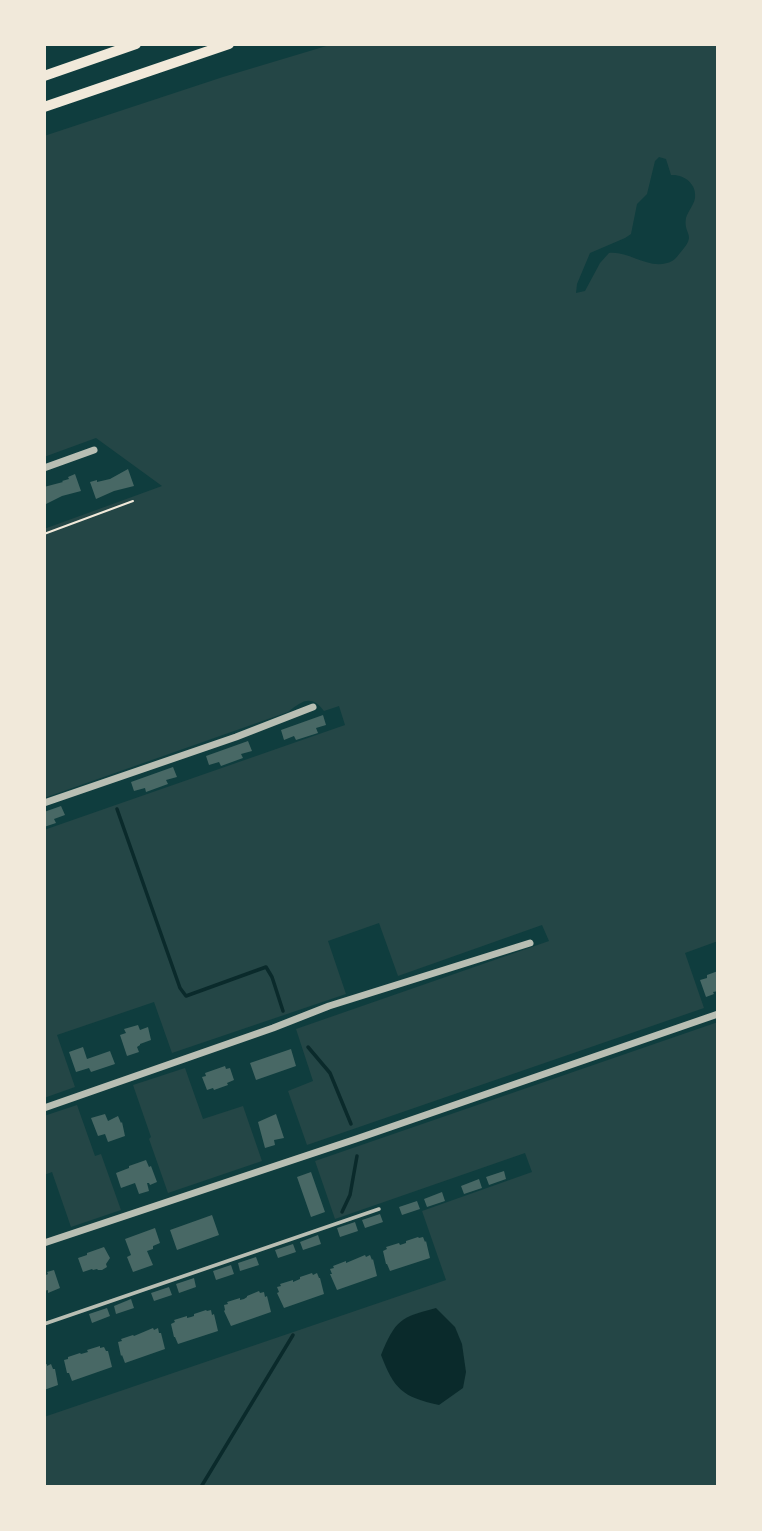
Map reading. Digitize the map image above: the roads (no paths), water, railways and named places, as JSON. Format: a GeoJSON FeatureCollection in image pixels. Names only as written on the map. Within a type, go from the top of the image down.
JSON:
{"type":"FeatureCollection","features":[{"type":"Feature","properties":{"kind":"main road"},"geometry":{"type":"LineString","coordinates":[[44,76],[136,44]]}},
{"type":"Feature","properties":{"kind":"main road"},"geometry":{"type":"LineString","coordinates":[[44,107],[229,44]]}},
{"type":"Feature","properties":{"kind":"street"},"geometry":{"type":"LineString","coordinates":[[44,468],[94,450]]}},
{"type":"Feature","properties":{"kind":"street"},"geometry":{"type":"LineString","coordinates":[[44,803],[224,741],[313,707]]}},
{"type":"Feature","properties":{"kind":"street"},"geometry":{"type":"LineString","coordinates":[[44,1108],[329,1006],[530,943]]}},
{"type":"Feature","properties":{"kind":"street"},"geometry":{"type":"LineString","coordinates":[[44,1243],[718,1014]]}},
{"type":"Feature","properties":{"kind":"lane"},"geometry":{"type":"LineString","coordinates":[[44,1324],[379,1209]]}},
{"type":"Feature","properties":{"kind":"waterway"},"geometry":{"type":"LineString","coordinates":[[117,809],[180,988],[186,996],[266,967],[283,1011]]}},
{"type":"Feature","properties":{"kind":"waterway"},"geometry":{"type":"LineString","coordinates":[[308,1047],[330,1073],[351,1124]]}},
{"type":"Feature","properties":{"kind":"waterway"},"geometry":{"type":"LineString","coordinates":[[342,1212],[350,1195],[357,1156]]}},
{"type":"Feature","properties":{"kind":"waterway"},"geometry":{"type":"LineString","coordinates":[[201,1487],[293,1335]]}}]}
